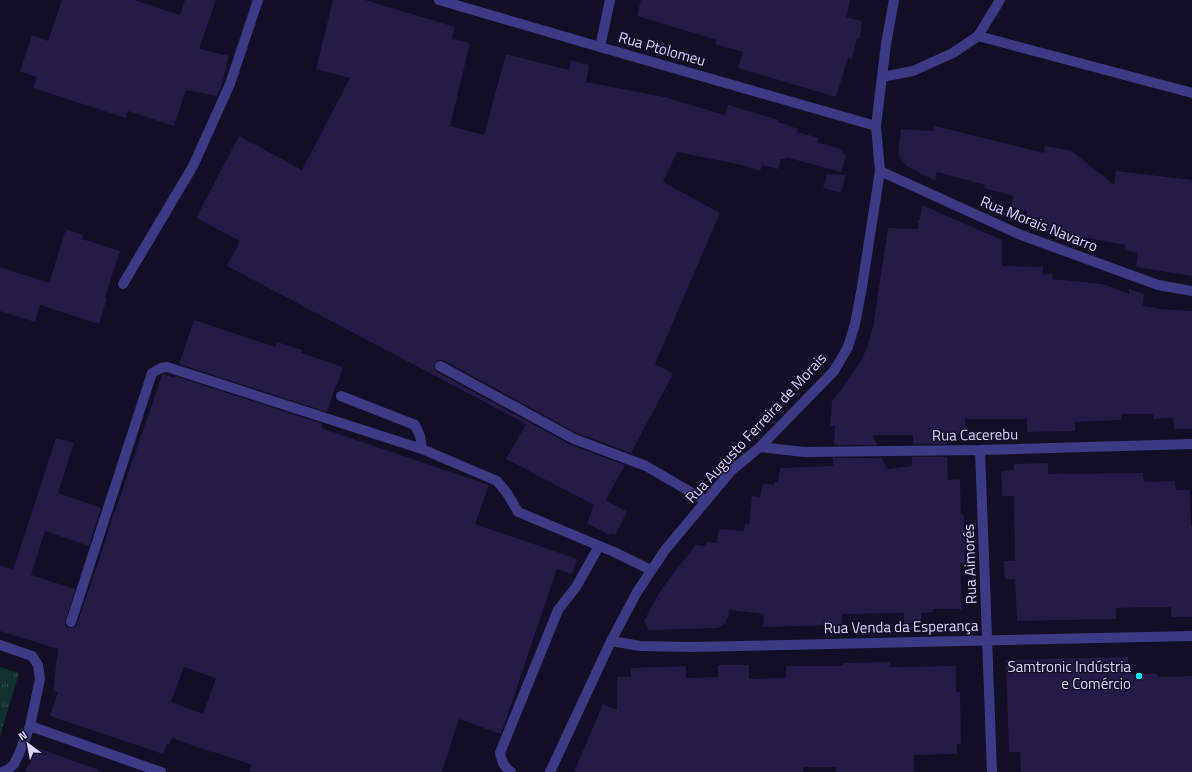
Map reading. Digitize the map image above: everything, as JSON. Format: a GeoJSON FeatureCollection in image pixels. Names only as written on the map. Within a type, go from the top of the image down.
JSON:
{"type":"FeatureCollection","features":[{"type":"Feature","properties":{"kind":"street"},"geometry":{"type":"LineString","coordinates":[[123,284],[194,166],[230,84],[258,0]]}},
{"type":"Feature","properties":{"kind":"street","name":"Rua Ptolomeu"},"geometry":{"type":"LineString","coordinates":[[439,0],[876,126]]}},
{"type":"Feature","properties":{"kind":"street"},"geometry":{"type":"LineString","coordinates":[[600,47],[610,0]]}},
{"type":"Feature","properties":{"kind":"street","name":"Rua Augusto Ferreira de Morais"},"geometry":{"type":"LineString","coordinates":[[550,772],[611,641],[637,592],[664,550],[731,471],[760,447],[834,371],[848,347],[858,309],[880,171],[876,126],[894,0]]}},
{"type":"Feature","properties":{"kind":"street"},"geometry":{"type":"LineString","coordinates":[[882,77],[913,71],[953,53],[978,36],[1000,0]]}},
{"type":"Feature","properties":{"kind":"street"},"geometry":{"type":"LineString","coordinates":[[978,36],[1192,93]]}},
{"type":"Feature","properties":{"kind":"street","name":"Rua Morais Navarro"},"geometry":{"type":"LineString","coordinates":[[880,171],[1021,235],[1158,285],[1192,291]]}},
{"type":"Feature","properties":{"kind":"street"},"geometry":{"type":"LineString","coordinates":[[440,366],[574,439],[646,466],[706,501]]}},
{"type":"Feature","properties":{"kind":"street"},"geometry":{"type":"LineString","coordinates":[[71,622],[152,373],[161,368],[167,367],[422,449],[497,481],[507,493],[518,512],[599,546],[651,570]]}},
{"type":"Feature","properties":{"kind":"street"},"geometry":{"type":"LineString","coordinates":[[341,396],[415,425],[420,436],[422,449]]}},
{"type":"Feature","properties":{"kind":"street","name":"Rua Cacerebu"},"geometry":{"type":"LineString","coordinates":[[760,447],[804,452],[980,450],[1192,444]]}},
{"type":"Feature","properties":{"kind":"street","name":"Rua Aimorés"},"geometry":{"type":"LineString","coordinates":[[980,450],[992,772]]}},
{"type":"Feature","properties":{"kind":"street"},"geometry":{"type":"LineString","coordinates":[[511,772],[502,762],[500,753],[558,610],[576,587],[599,546]]}},
{"type":"Feature","properties":{"kind":"street","name":"Rua Venda da Esperança"},"geometry":{"type":"LineString","coordinates":[[611,641],[640,646],[691,647],[1192,636]]}},
{"type":"Feature","properties":{"kind":"street"},"geometry":{"type":"LineString","coordinates":[[0,645],[32,656],[38,665],[40,679],[30,726],[20,754],[14,764],[9,769],[2,772]]}},
{"type":"Feature","properties":{"kind":"street"},"geometry":{"type":"LineString","coordinates":[[30,726],[160,772]]}},
{"type":"Feature","properties":{"kind":"green space"},"geometry":{"type":"Polygon","coordinates":[[[0,667],[19,673],[0,736],[0,667]]]}},
{"type":"Feature","properties":{"kind":"building"},"geometry":{"type":"Polygon","coordinates":[[[62,0],[135,0],[180,15],[185,0],[216,0],[199,49],[229,56],[221,88],[217,96],[186,90],[174,126],[128,111],[126,118],[33,88],[37,77],[20,71],[32,35],[48,41],[62,0]]]}},
{"type":"Feature","properties":{"kind":"building"},"geometry":{"type":"Polygon","coordinates":[[[333,0],[365,0],[455,27],[452,39],[470,43],[450,126],[484,135],[506,54],[569,70],[571,60],[589,65],[586,82],[664,97],[725,115],[728,105],[779,120],[778,122],[798,129],[797,132],[819,138],[817,142],[841,149],[846,156],[841,172],[785,157],[785,159],[781,159],[778,169],[762,165],[760,171],[742,165],[677,152],[663,182],[720,213],[655,364],[673,374],[631,453],[577,433],[443,360],[439,360],[435,363],[434,367],[437,372],[571,445],[625,465],[606,500],[627,512],[615,535],[610,533],[609,535],[587,523],[594,505],[506,459],[526,424],[227,266],[240,241],[196,218],[239,136],[302,170],[350,78],[316,69],[333,0]]]}},
{"type":"Feature","properties":{"kind":"building"},"geometry":{"type":"Polygon","coordinates":[[[641,0],[850,0],[846,17],[862,21],[860,38],[857,38],[852,59],[848,58],[836,97],[738,68],[743,52],[715,44],[717,40],[637,16],[641,0]]]}},
{"type":"Feature","properties":{"kind":"building"},"geometry":{"type":"Polygon","coordinates":[[[935,126],[1044,153],[1045,146],[1072,151],[1114,185],[1116,171],[1192,180],[1192,276],[1136,267],[1138,253],[1124,250],[1125,245],[1084,237],[1082,244],[1024,221],[1027,211],[1011,207],[1013,196],[984,188],[985,185],[937,172],[935,181],[906,166],[898,154],[901,129],[933,131],[935,126]]]}},
{"type":"Feature","properties":{"kind":"building"},"geometry":{"type":"Polygon","coordinates":[[[827,174],[846,175],[841,193],[823,188],[827,174]]]}},
{"type":"Feature","properties":{"kind":"building"},"geometry":{"type":"Polygon","coordinates":[[[922,205],[1002,240],[1002,266],[1043,267],[1043,275],[1053,273],[1052,279],[1103,284],[1129,294],[1129,289],[1144,294],[1143,306],[1157,309],[1192,311],[1192,429],[1174,429],[1173,418],[1153,419],[1153,414],[1121,414],[1121,420],[1075,422],[1075,431],[1027,432],[1027,419],[965,419],[965,434],[947,434],[947,444],[913,444],[913,435],[873,435],[877,445],[834,445],[835,426],[830,426],[832,401],[862,359],[868,345],[873,327],[888,228],[918,229],[918,220],[920,220],[922,205]]]}},
{"type":"Feature","properties":{"kind":"building"},"geometry":{"type":"Polygon","coordinates":[[[66,229],[83,235],[82,239],[120,251],[105,297],[107,298],[99,324],[40,305],[35,322],[0,311],[0,267],[49,283],[66,229]]]}},
{"type":"Feature","properties":{"kind":"building"},"geometry":{"type":"Polygon","coordinates":[[[194,320],[275,347],[277,342],[302,350],[301,353],[343,367],[327,412],[179,364],[194,320]]]}},
{"type":"Feature","properties":{"kind":"building"},"geometry":{"type":"Polygon","coordinates":[[[162,375],[175,378],[175,376],[323,424],[321,428],[489,485],[475,524],[577,559],[572,574],[557,569],[501,734],[459,719],[442,772],[249,772],[252,765],[172,738],[169,745],[167,744],[163,754],[50,716],[58,692],[53,691],[58,649],[0,631],[0,565],[13,570],[56,438],[74,443],[58,493],[101,508],[89,546],[45,531],[31,575],[75,589],[65,623],[66,627],[76,627],[162,375]],[[184,667],[171,702],[203,714],[216,678],[184,667]]]}},
{"type":"Feature","properties":{"kind":"building"},"geometry":{"type":"Polygon","coordinates":[[[912,457],[947,457],[948,480],[960,479],[961,515],[964,515],[965,563],[960,563],[962,609],[933,609],[933,612],[921,613],[921,623],[904,623],[904,613],[842,614],[842,625],[763,627],[764,614],[729,610],[726,623],[718,628],[649,630],[644,621],[659,593],[696,545],[705,546],[706,542],[717,543],[719,529],[744,531],[745,523],[749,524],[752,496],[760,497],[763,483],[774,485],[775,482],[778,482],[780,468],[833,466],[833,458],[882,458],[887,469],[912,466],[912,457]]]}},
{"type":"Feature","properties":{"kind":"building"},"geometry":{"type":"Polygon","coordinates":[[[1048,463],[1048,474],[1143,473],[1144,482],[1175,481],[1176,490],[1190,490],[1192,526],[1192,617],[1171,617],[1171,607],[1157,607],[1116,608],[1116,619],[1017,621],[1015,579],[1005,579],[1004,571],[1004,561],[1015,561],[1014,496],[1002,496],[1001,471],[1014,470],[1014,464],[1048,463]]]}},
{"type":"Feature","properties":{"kind":"building"},"geometry":{"type":"Polygon","coordinates":[[[1128,657],[1129,674],[1157,674],[1157,677],[1192,676],[1192,772],[1021,772],[1020,752],[1009,752],[1006,660],[1128,657]]]}},
{"type":"Feature","properties":{"kind":"building"},"geometry":{"type":"Polygon","coordinates":[[[890,662],[890,667],[956,666],[956,692],[960,692],[961,744],[957,744],[957,754],[914,755],[914,772],[836,772],[836,767],[803,767],[803,772],[574,772],[603,704],[617,710],[617,677],[631,677],[631,668],[686,666],[686,678],[718,677],[718,665],[749,665],[749,679],[786,677],[786,666],[843,666],[843,663],[890,662]]]}},
{"type":"Feature","properties":{"kind":"building"},"geometry":{"type":"Polygon","coordinates":[[[35,747],[99,770],[98,772],[25,772],[35,747]]]}},
{"type":"Feature","properties":{"kind":"place","name":"Samtronic Indústria e Comércio"},"geometry":{"type":"Point","coordinates":[1139,676]}}]}
